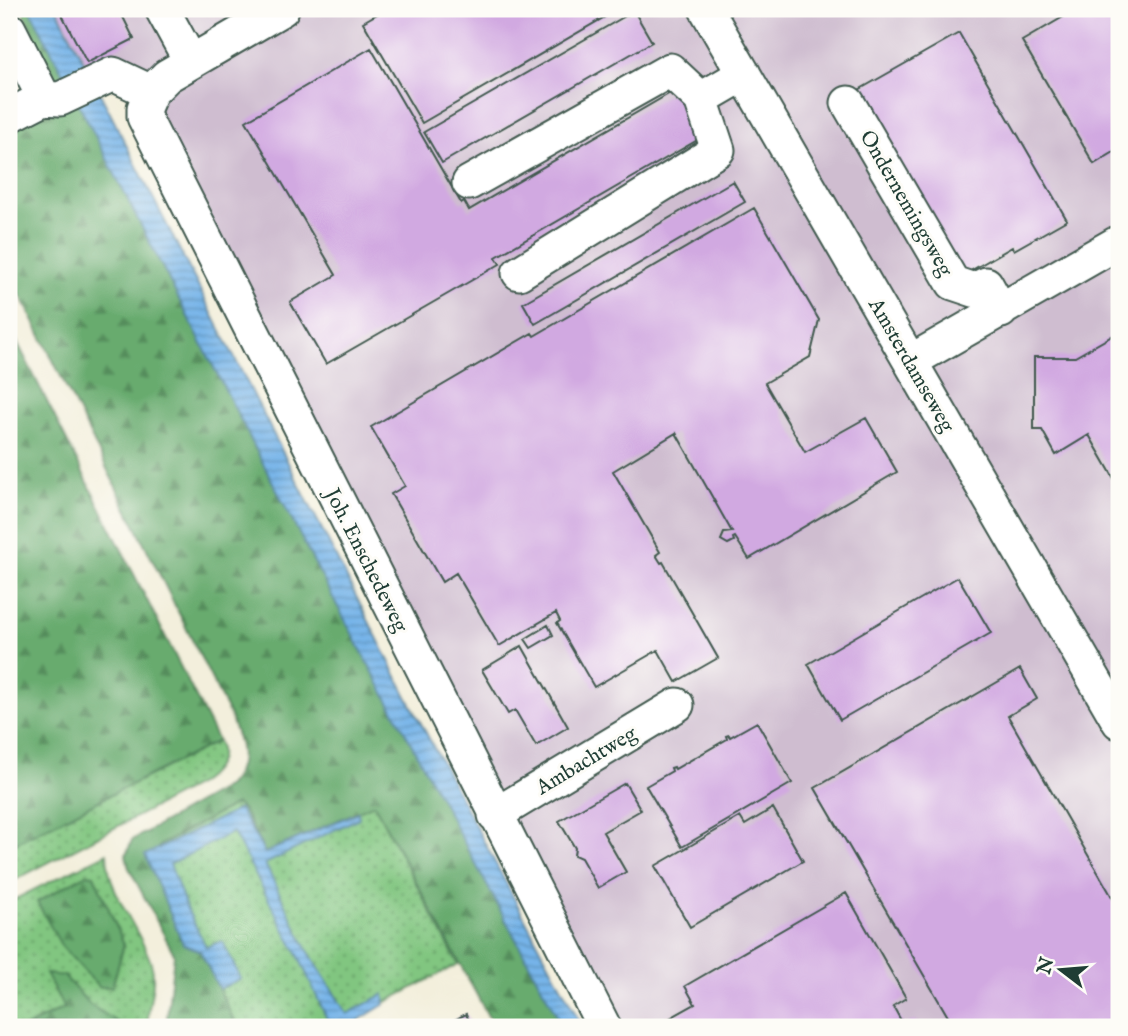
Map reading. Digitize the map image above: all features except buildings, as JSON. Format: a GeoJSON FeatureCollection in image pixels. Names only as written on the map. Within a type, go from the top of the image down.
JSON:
{"type":"FeatureCollection","features":[{"type":"Feature","properties":{"kind":"street"},"geometry":{"type":"LineString","coordinates":[[162,9],[191,62]]}},
{"type":"Feature","properties":{"kind":"street"},"geometry":{"type":"LineString","coordinates":[[9,116],[113,74],[151,92],[167,76],[282,9]]}},
{"type":"Feature","properties":{"kind":"street","name":"Amsterdamseweg"},"geometry":{"type":"LineString","coordinates":[[706,9],[1119,722]]}},
{"type":"Feature","properties":{"kind":"street","name":"Amsterdamseweg"},"geometry":{"type":"LineString","coordinates":[[726,9],[1119,691]]}},
{"type":"Feature","properties":{"kind":"street"},"geometry":{"type":"LineString","coordinates":[[9,29],[52,99]]}},
{"type":"Feature","properties":{"kind":"street"},"geometry":{"type":"LineString","coordinates":[[468,183],[670,69],[701,99],[718,150],[519,273]]}},
{"type":"Feature","properties":{"kind":"street"},"geometry":{"type":"LineString","coordinates":[[701,99],[744,74]]}},
{"type":"Feature","properties":{"kind":"street","name":"Joh. Enschedeweg"},"geometry":{"type":"LineString","coordinates":[[151,92],[144,108],[144,117],[604,1027]]}},
{"type":"Feature","properties":{"kind":"street","name":"Ondernemingsweg"},"geometry":{"type":"LineString","coordinates":[[848,103],[953,283],[974,290],[986,284],[1001,311]]}},
{"type":"Feature","properties":{"kind":"street"},"geometry":{"type":"LineString","coordinates":[[925,353],[1119,242]]}},
{"type":"Feature","properties":{"kind":"street","name":"Ambachtweg"},"geometry":{"type":"LineString","coordinates":[[495,814],[677,705]]}},
{"type":"Feature","properties":{"kind":"shaded area"},"geometry":{"type":"Polygon","coordinates":[[[55,9],[1119,9],[1119,1027],[618,1027],[144,117],[151,92],[92,84],[55,9]]]}},
{"type":"Feature","properties":{"kind":"green space"},"geometry":{"type":"Polygon","coordinates":[[[21,9],[39,9],[571,1026],[494,1027],[374,804],[265,853],[243,810],[236,804],[160,845],[155,854],[237,1027],[166,1027],[174,954],[129,868],[126,855],[132,840],[228,786],[239,769],[241,752],[230,716],[14,282],[9,282],[9,130],[68,102],[21,9]]]}},
{"type":"Feature","properties":{"kind":"green space"},"geometry":{"type":"Polygon","coordinates":[[[9,326],[218,741],[9,846],[9,326]]]}},
{"type":"Feature","properties":{"kind":"green space"},"geometry":{"type":"Polygon","coordinates":[[[218,741],[219,761],[208,777],[197,785],[9,883],[9,846],[218,741]]]}},
{"type":"Feature","properties":{"kind":"green space"},"geometry":{"type":"Polygon","coordinates":[[[236,804],[243,810],[374,804],[458,964],[339,1027],[237,1027],[219,989],[241,979],[222,941],[200,951],[155,854],[159,845],[236,804]]]}},
{"type":"Feature","properties":{"kind":"green space"},"geometry":{"type":"Polygon","coordinates":[[[107,853],[112,883],[153,971],[148,1027],[125,1027],[90,1005],[64,976],[47,974],[64,1008],[26,1027],[9,1027],[9,902],[107,853]],[[93,875],[112,987],[124,945],[93,875]]]}},
{"type":"Feature","properties":{"kind":"green space"},"geometry":{"type":"Polygon","coordinates":[[[87,874],[94,875],[124,944],[112,987],[99,987],[62,947],[37,902],[87,874]]]}},
{"type":"Feature","properties":{"kind":"green space"},"geometry":{"type":"Polygon","coordinates":[[[46,974],[64,976],[90,1005],[125,1027],[26,1027],[64,1008],[46,974]]]}},
{"type":"Feature","properties":{"kind":"water"},"geometry":{"type":"Polygon","coordinates":[[[30,9],[57,9],[415,712],[580,1022],[563,1027],[309,553],[30,9]]]}},
{"type":"Feature","properties":{"kind":"water"},"geometry":{"type":"Polygon","coordinates":[[[239,809],[265,853],[358,812],[359,818],[265,864],[307,949],[347,1014],[384,994],[385,1004],[359,1020],[362,1027],[326,1027],[327,1019],[298,955],[233,832],[170,864],[186,907],[206,947],[222,941],[241,979],[219,989],[200,951],[183,944],[145,855],[239,809]]]}}]}
